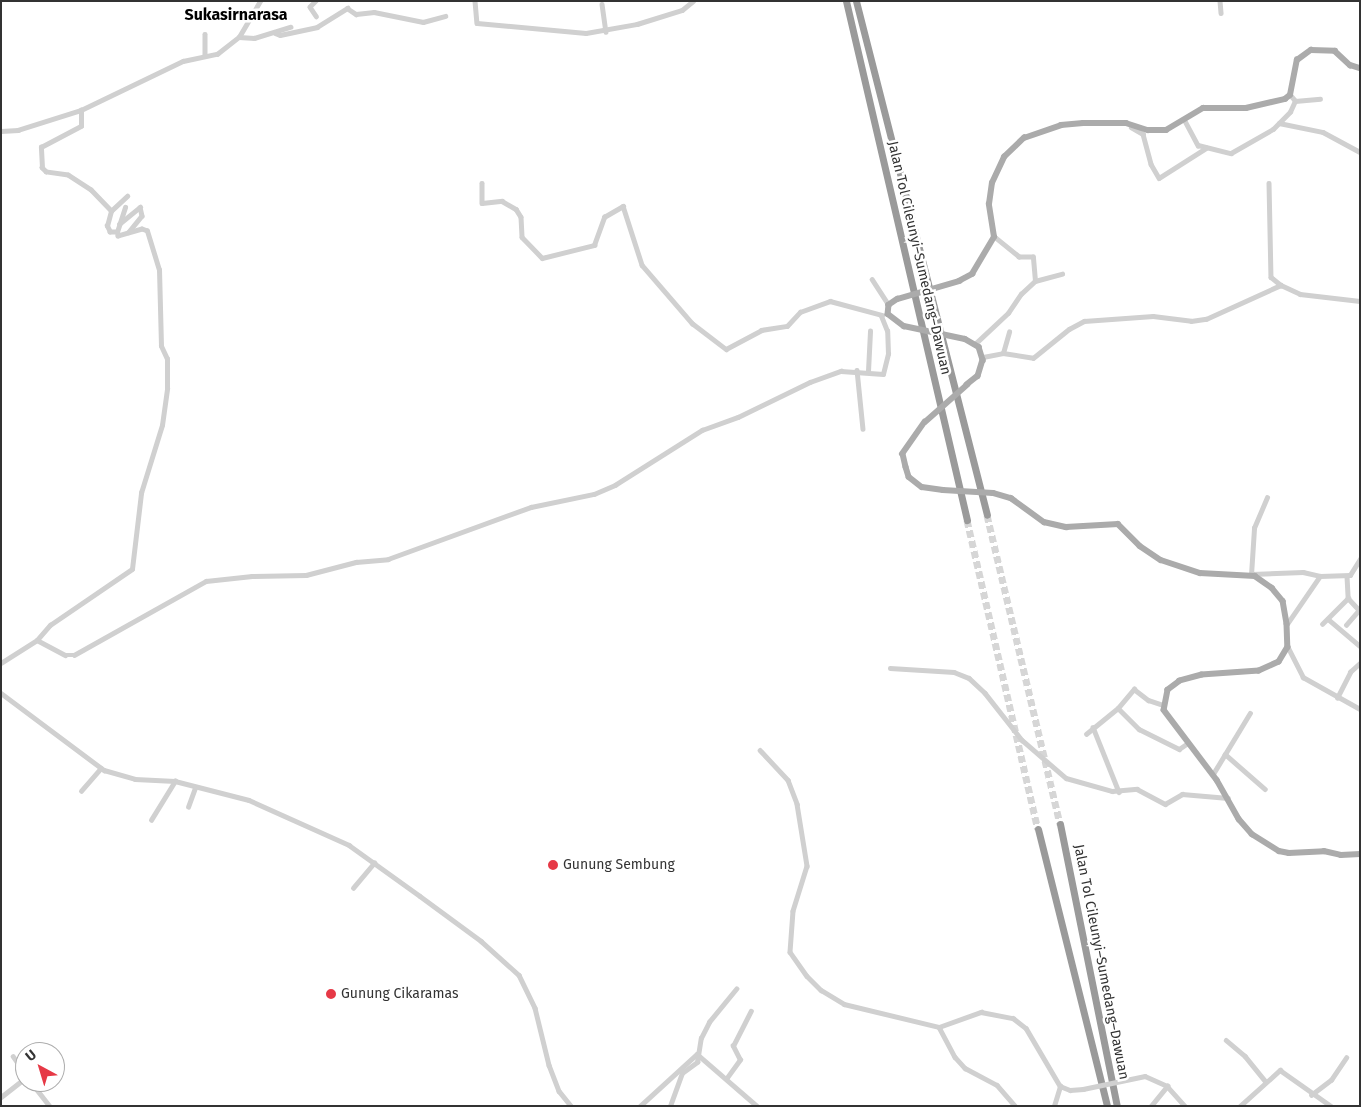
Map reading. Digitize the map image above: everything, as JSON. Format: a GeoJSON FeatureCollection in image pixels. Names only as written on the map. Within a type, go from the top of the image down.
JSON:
{"type":"FeatureCollection","features":[{"type":"Feature","properties":{"kind":"highway","name":"Jalan Tol Cileunyi–Sumedang–Dawuan"},"geometry":{"type":"LineString","coordinates":[[846,1],[967,520]]}},
{"type":"Feature","properties":{"kind":"highway","name":"Jalan Tol Cileunyi–Sumedang–Dawuan"},"geometry":{"type":"LineString","coordinates":[[856,1],[986,515]]}},
{"type":"Feature","properties":{"kind":"highway","name":"Jalan Tol Cileunyi–Sumedang–Dawuan"},"geometry":{"type":"LineString","coordinates":[[1060,824],[1117,1106]]}},
{"type":"Feature","properties":{"kind":"highway","name":"Jalan Tol Cileunyi–Sumedang–Dawuan"},"geometry":{"type":"LineString","coordinates":[[1038,829],[1107,1106]]}},
{"type":"Feature","properties":{"kind":"main road"},"geometry":{"type":"LineString","coordinates":[[1360,68],[1350,65],[1334,51],[1311,50],[1297,60],[1290,95],[1285,99],[1246,108],[1224,106],[1203,108],[1166,130],[1158,132],[1126,123],[1061,125],[1035,133],[1016,144],[998,167],[989,193],[994,236],[972,274],[959,281],[898,299],[889,305],[888,314],[904,326],[976,343],[983,357],[982,368],[967,385],[925,422],[903,454],[910,476],[922,487],[993,493],[1011,498],[1033,516],[1050,524],[1066,527],[1118,524],[1151,555],[1182,568],[1203,573],[1251,575],[1265,582],[1282,599],[1287,624],[1288,646],[1279,662],[1269,668],[1250,672],[1202,675],[1180,681],[1168,690],[1163,705],[1188,743],[1213,774],[1244,826],[1279,851],[1360,854]]}},
{"type":"Feature","properties":{"kind":"street"},"geometry":{"type":"LineString","coordinates":[[1,131],[18,130],[81,110],[148,75],[205,55],[217,54],[239,37],[260,1]]}},
{"type":"Feature","properties":{"kind":"street"},"geometry":{"type":"LineString","coordinates":[[316,1],[310,7],[316,16]]}},
{"type":"Feature","properties":{"kind":"street"},"geometry":{"type":"LineString","coordinates":[[475,1],[477,23],[493,22],[586,33],[606,32],[682,10],[693,1]]}},
{"type":"Feature","properties":{"kind":"street"},"geometry":{"type":"LineString","coordinates":[[1220,1],[1221,13]]}},
{"type":"Feature","properties":{"kind":"street"},"geometry":{"type":"LineString","coordinates":[[602,4],[606,32]]}},
{"type":"Feature","properties":{"kind":"street"},"geometry":{"type":"LineString","coordinates":[[275,33],[280,35],[318,27],[348,8],[356,14],[374,12],[422,22],[444,16]]}},
{"type":"Feature","properties":{"kind":"street"},"geometry":{"type":"LineString","coordinates":[[239,37],[250,39],[290,27]]}},
{"type":"Feature","properties":{"kind":"street"},"geometry":{"type":"LineString","coordinates":[[205,34],[205,55]]}},
{"type":"Feature","properties":{"kind":"street"},"geometry":{"type":"LineString","coordinates":[[1290,95],[1295,101]]}},
{"type":"Feature","properties":{"kind":"street"},"geometry":{"type":"LineString","coordinates":[[1184,119],[1198,145],[1235,152],[1261,138],[1279,123],[1295,101],[1320,99]]}},
{"type":"Feature","properties":{"kind":"street"},"geometry":{"type":"LineString","coordinates":[[81,110],[81,126],[41,147],[42,168],[48,173],[64,174],[85,186],[111,211]]}},
{"type":"Feature","properties":{"kind":"street"},"geometry":{"type":"LineString","coordinates":[[1126,123],[1144,134],[1151,164],[1159,178],[1206,148]]}},
{"type":"Feature","properties":{"kind":"street"},"geometry":{"type":"LineString","coordinates":[[1279,123],[1323,132],[1360,152]]}},
{"type":"Feature","properties":{"kind":"street"},"geometry":{"type":"LineString","coordinates":[[482,183],[482,203],[502,202],[516,210],[521,217],[522,237],[542,258],[594,245],[604,217],[623,206],[642,265],[692,323],[724,348],[731,348],[761,330],[787,326],[800,312],[830,301],[881,316],[888,314]]}},
{"type":"Feature","properties":{"kind":"street"},"geometry":{"type":"LineString","coordinates":[[1269,183],[1271,277],[1281,285],[1300,294],[1360,301]]}},
{"type":"Feature","properties":{"kind":"street"},"geometry":{"type":"LineString","coordinates":[[1,663],[37,640],[50,625],[133,567],[141,493],[166,402],[167,359],[161,346],[163,318],[156,259],[146,229],[118,236],[117,232],[107,229],[111,211],[127,196]]}},
{"type":"Feature","properties":{"kind":"street"},"geometry":{"type":"LineString","coordinates":[[117,232],[125,207]]}},
{"type":"Feature","properties":{"kind":"street"},"geometry":{"type":"LineString","coordinates":[[119,224],[140,207],[142,216],[128,233]]}},
{"type":"Feature","properties":{"kind":"street"},"geometry":{"type":"LineString","coordinates":[[994,236],[1019,257],[1033,257],[1035,281]]}},
{"type":"Feature","properties":{"kind":"street"},"geometry":{"type":"LineString","coordinates":[[976,343],[1008,313],[1015,301],[1035,281],[1062,274]]}},
{"type":"Feature","properties":{"kind":"street"},"geometry":{"type":"LineString","coordinates":[[872,279],[889,305]]}},
{"type":"Feature","properties":{"kind":"street"},"geometry":{"type":"LineString","coordinates":[[983,357],[1003,353],[1033,358],[1069,329],[1091,319],[1153,316],[1191,321],[1206,319],[1281,285]]}},
{"type":"Feature","properties":{"kind":"street"},"geometry":{"type":"LineString","coordinates":[[37,640],[71,656],[206,581],[252,576],[306,575],[356,562],[388,559],[433,545],[480,524],[531,507],[594,494],[615,485],[702,430],[738,417],[810,382],[841,372],[857,370],[883,374],[888,363],[887,331],[881,316]]}},
{"type":"Feature","properties":{"kind":"street"},"geometry":{"type":"LineString","coordinates":[[868,371],[870,331]]}},
{"type":"Feature","properties":{"kind":"street"},"geometry":{"type":"LineString","coordinates":[[1003,353],[1009,332]]}},
{"type":"Feature","properties":{"kind":"street"},"geometry":{"type":"LineString","coordinates":[[857,370],[863,429]]}},
{"type":"Feature","properties":{"kind":"street"},"geometry":{"type":"LineString","coordinates":[[1267,498],[1254,528],[1251,575],[1303,572],[1320,576],[1347,576]]}},
{"type":"Feature","properties":{"kind":"street"},"geometry":{"type":"LineString","coordinates":[[1346,625],[1359,611],[1348,598],[1347,576],[1360,559]]}},
{"type":"Feature","properties":{"kind":"street"},"geometry":{"type":"LineString","coordinates":[[1287,624],[1320,576]]}},
{"type":"Feature","properties":{"kind":"street"},"geometry":{"type":"LineString","coordinates":[[1322,624],[1348,598]]}},
{"type":"Feature","properties":{"kind":"street"},"geometry":{"type":"LineString","coordinates":[[1328,619],[1360,646]]}},
{"type":"Feature","properties":{"kind":"street"},"geometry":{"type":"LineString","coordinates":[[1288,646],[1303,677],[1337,698],[1360,709]]}},
{"type":"Feature","properties":{"kind":"street"},"geometry":{"type":"LineString","coordinates":[[1337,698],[1350,672],[1360,663]]}},
{"type":"Feature","properties":{"kind":"street"},"geometry":{"type":"LineString","coordinates":[[890,668],[961,674],[985,693],[1022,740],[1059,775],[1118,792],[1137,789],[1165,804],[1182,794],[1228,798]]}},
{"type":"Feature","properties":{"kind":"street"},"geometry":{"type":"LineString","coordinates":[[1086,734],[1118,708],[1134,689],[1148,700],[1163,705]]}},
{"type":"Feature","properties":{"kind":"street"},"geometry":{"type":"LineString","coordinates":[[1,693],[101,768],[135,779],[175,781],[195,788],[249,800],[326,833],[374,863],[481,941],[520,975],[535,1008],[555,1082],[571,1106]]}},
{"type":"Feature","properties":{"kind":"street"},"geometry":{"type":"LineString","coordinates":[[1118,708],[1139,729],[1179,749],[1188,743]]}},
{"type":"Feature","properties":{"kind":"street"},"geometry":{"type":"LineString","coordinates":[[1213,774],[1250,713]]}},
{"type":"Feature","properties":{"kind":"street"},"geometry":{"type":"LineString","coordinates":[[1093,727],[1118,792]]}},
{"type":"Feature","properties":{"kind":"street"},"geometry":{"type":"LineString","coordinates":[[760,750],[788,780],[794,794],[807,856],[804,882],[793,911],[790,952],[821,990],[844,1004],[939,1027],[981,1012],[1013,1018],[1026,1028],[1060,1086],[1070,1090],[1082,1089],[1146,1076],[1167,1086],[1186,1106]]}},
{"type":"Feature","properties":{"kind":"street"},"geometry":{"type":"LineString","coordinates":[[1225,754],[1265,789]]}},
{"type":"Feature","properties":{"kind":"street"},"geometry":{"type":"LineString","coordinates":[[81,792],[101,768]]}},
{"type":"Feature","properties":{"kind":"street"},"geometry":{"type":"LineString","coordinates":[[151,820],[175,781]]}},
{"type":"Feature","properties":{"kind":"street"},"geometry":{"type":"LineString","coordinates":[[188,807],[195,788]]}},
{"type":"Feature","properties":{"kind":"street"},"geometry":{"type":"LineString","coordinates":[[354,888],[374,863]]}},
{"type":"Feature","properties":{"kind":"street"},"geometry":{"type":"LineString","coordinates":[[670,1106],[676,1083],[685,1069],[697,1062],[697,1054],[709,1022],[736,989]]}},
{"type":"Feature","properties":{"kind":"street"},"geometry":{"type":"LineString","coordinates":[[726,1078],[740,1060],[734,1046],[750,1011]]}},
{"type":"Feature","properties":{"kind":"street"},"geometry":{"type":"LineString","coordinates":[[939,1027],[955,1058],[965,1068],[997,1085],[1015,1106]]}},
{"type":"Feature","properties":{"kind":"street"},"geometry":{"type":"LineString","coordinates":[[1226,1040],[1245,1056],[1265,1081]]}},
{"type":"Feature","properties":{"kind":"street"},"geometry":{"type":"LineString","coordinates":[[697,1054],[757,1106]]}},
{"type":"Feature","properties":{"kind":"street"},"geometry":{"type":"LineString","coordinates":[[640,1106],[697,1054]]}},
{"type":"Feature","properties":{"kind":"street"},"geometry":{"type":"LineString","coordinates":[[1311,1095],[1331,1080],[1346,1058]]}},
{"type":"Feature","properties":{"kind":"street"},"geometry":{"type":"LineString","coordinates":[[1240,1106],[1274,1072],[1282,1071],[1294,1078],[1311,1095],[1331,1106]]}},
{"type":"Feature","properties":{"kind":"street"},"geometry":{"type":"LineString","coordinates":[[1,1097],[15,1086]]}},
{"type":"Feature","properties":{"kind":"street"},"geometry":{"type":"LineString","coordinates":[[1054,1106],[1060,1086]]}},
{"type":"Feature","properties":{"kind":"street"},"geometry":{"type":"LineString","coordinates":[[1151,1106],[1167,1086]]}},
{"type":"Feature","properties":{"kind":"street"},"geometry":{"type":"LineString","coordinates":[[39,1092],[50,1106]]}},
{"type":"Feature","properties":{"kind":"tunnel"},"geometry":{"type":"LineString","coordinates":[[987,515],[1060,824]]}},
{"type":"Feature","properties":{"kind":"tunnel"},"geometry":{"type":"LineString","coordinates":[[967,520],[1038,829]]}},
{"type":"Feature","properties":{"kind":"place","name":"Gunung Sembung"},"geometry":{"type":"Point","coordinates":[553,865]}},
{"type":"Feature","properties":{"kind":"place","name":"Gunung Cikaramas"},"geometry":{"type":"Point","coordinates":[331,994]}},
{"type":"Feature","properties":{"kind":"district","name":"Sukasirnarasa"},"geometry":{"type":"Point","coordinates":[236,15]}}]}
